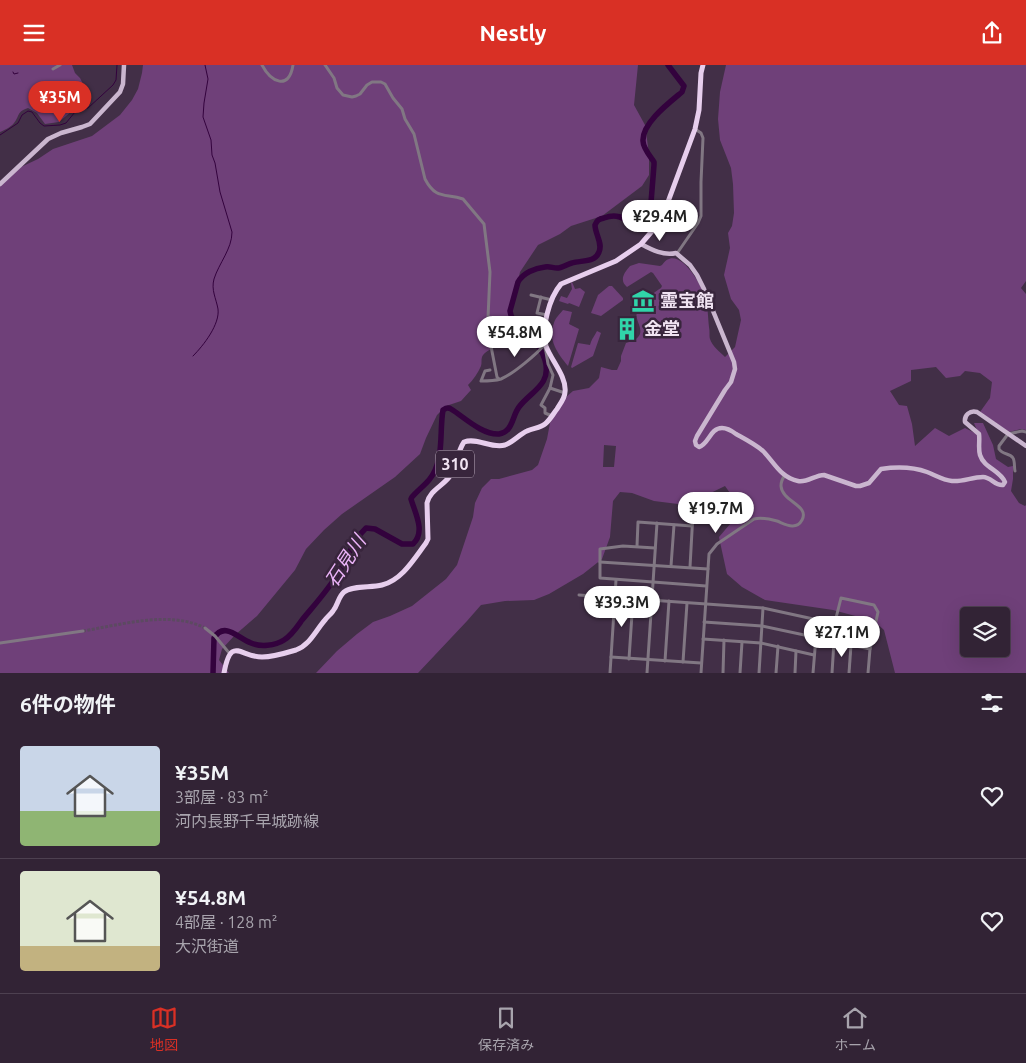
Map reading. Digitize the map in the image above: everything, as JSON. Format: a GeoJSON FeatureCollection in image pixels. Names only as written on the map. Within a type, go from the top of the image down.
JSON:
{"type":"FeatureCollection","features":[{"type":"Feature","properties":{"kind":"highway"},"geometry":{"type":"LineString","coordinates":[[565,393],[565,385],[561,375],[542,347],[547,315],[556,290],[561,284],[612,263],[642,244],[662,217],[695,129],[699,110],[701,73],[704,65]]}},
{"type":"Feature","properties":{"kind":"highway","name":"310"},"geometry":{"type":"LineString","coordinates":[[230,654],[240,651],[256,657],[263,657],[298,649],[309,641],[334,611],[341,595],[346,590],[383,585],[403,573],[426,543],[428,534],[428,498],[451,475],[464,442],[471,440],[486,445],[504,445],[529,430],[544,425],[552,416],[565,393]]}},
{"type":"Feature","properties":{"kind":"highway"},"geometry":{"type":"LineString","coordinates":[[224,673],[230,654]]}},
{"type":"Feature","properties":{"kind":"main road"},"geometry":{"type":"LineString","coordinates":[[0,185],[48,139],[54,135],[90,124],[120,92],[123,84],[124,65]]}},
{"type":"Feature","properties":{"kind":"main road"},"geometry":{"type":"LineString","coordinates":[[642,244],[664,253],[676,253],[690,265],[704,289],[734,362],[735,369],[731,382],[697,435],[696,445],[701,447],[718,429],[726,429],[754,444],[763,451],[779,470],[793,479],[801,481],[824,475],[856,486],[869,483],[881,469],[896,468],[920,470],[942,479],[953,481],[986,477],[1002,486],[1004,479],[980,457],[979,434],[965,422],[965,417],[974,411],[1026,446]]}},
{"type":"Feature","properties":{"kind":"street"},"geometry":{"type":"LineString","coordinates":[[52,69],[60,65]]}},
{"type":"Feature","properties":{"kind":"street"},"geometry":{"type":"LineString","coordinates":[[262,65],[272,77],[282,81],[289,78],[293,65]]}},
{"type":"Feature","properties":{"kind":"street"},"geometry":{"type":"LineString","coordinates":[[325,65],[334,78],[337,88],[343,95],[356,96],[372,82],[385,84],[402,109],[405,119],[414,133],[428,185],[442,196],[463,199],[484,224],[490,272],[489,336],[497,377],[500,379]]}},
{"type":"Feature","properties":{"kind":"street"},"geometry":{"type":"LineString","coordinates":[[676,253],[699,221],[702,212],[701,190],[704,139],[702,134],[695,129]]}},
{"type":"Feature","properties":{"kind":"street"},"geometry":{"type":"LineString","coordinates":[[662,217],[699,221]]}},
{"type":"Feature","properties":{"kind":"street"},"geometry":{"type":"LineString","coordinates":[[531,295],[552,300]]}},
{"type":"Feature","properties":{"kind":"street"},"geometry":{"type":"LineString","coordinates":[[541,297],[537,313],[547,315]]}},
{"type":"Feature","properties":{"kind":"street"},"geometry":{"type":"LineString","coordinates":[[490,370],[485,371],[481,381],[500,379],[516,369],[542,347],[545,348],[553,375],[550,388],[541,405],[545,408],[546,413],[552,416]]}},
{"type":"Feature","properties":{"kind":"street"},"geometry":{"type":"LineString","coordinates":[[550,388],[565,393]]}},
{"type":"Feature","properties":{"kind":"street"},"geometry":{"type":"LineString","coordinates":[[1015,471],[1012,457],[998,449],[1008,434],[1026,432]]}},
{"type":"Feature","properties":{"kind":"street"},"geometry":{"type":"LineString","coordinates":[[701,673],[709,554],[714,546],[754,519],[768,519],[791,527],[796,526],[801,521],[803,517],[802,510],[785,497],[782,491],[781,481],[785,475]]}},
{"type":"Feature","properties":{"kind":"street"},"geometry":{"type":"LineString","coordinates":[[690,567],[693,513]]}},
{"type":"Feature","properties":{"kind":"street"},"geometry":{"type":"LineString","coordinates":[[637,546],[638,522],[692,526]]}},
{"type":"Feature","properties":{"kind":"street"},"geometry":{"type":"LineString","coordinates":[[647,673],[657,523]]}},
{"type":"Feature","properties":{"kind":"street"},"geometry":{"type":"LineString","coordinates":[[671,566],[674,525]]}},
{"type":"Feature","properties":{"kind":"street"},"geometry":{"type":"LineString","coordinates":[[655,548],[623,546],[600,549],[600,578],[706,586]]}},
{"type":"Feature","properties":{"kind":"street"},"geometry":{"type":"LineString","coordinates":[[600,562],[708,569]]}},
{"type":"Feature","properties":{"kind":"street"},"geometry":{"type":"LineString","coordinates":[[610,673],[616,580]]}},
{"type":"Feature","properties":{"kind":"street"},"geometry":{"type":"LineString","coordinates":[[579,595],[763,608],[874,632]]}},
{"type":"Feature","properties":{"kind":"street"},"geometry":{"type":"LineString","coordinates":[[835,623],[841,598],[874,605],[878,612],[870,649],[868,673]]}},
{"type":"Feature","properties":{"kind":"street"},"geometry":{"type":"LineString","coordinates":[[629,659],[633,599]]}},
{"type":"Feature","properties":{"kind":"street"},"geometry":{"type":"LineString","coordinates":[[665,661],[669,601]]}},
{"type":"Feature","properties":{"kind":"street"},"geometry":{"type":"LineString","coordinates":[[683,662],[687,603]]}},
{"type":"Feature","properties":{"kind":"street"},"geometry":{"type":"LineString","coordinates":[[759,673],[763,608]]}},
{"type":"Feature","properties":{"kind":"street"},"geometry":{"type":"LineString","coordinates":[[813,673],[819,621]]}},
{"type":"Feature","properties":{"kind":"street"},"geometry":{"type":"LineString","coordinates":[[704,622],[762,626],[870,649]]}},
{"type":"Feature","properties":{"kind":"street"},"geometry":{"type":"LineString","coordinates":[[206,629],[223,644],[230,654]]}},
{"type":"Feature","properties":{"kind":"street"},"geometry":{"type":"LineString","coordinates":[[0,643],[83,631]]}},
{"type":"Feature","properties":{"kind":"street"},"geometry":{"type":"LineString","coordinates":[[703,639],[761,643],[814,655]]}},
{"type":"Feature","properties":{"kind":"street"},"geometry":{"type":"LineString","coordinates":[[723,673],[724,640]]}},
{"type":"Feature","properties":{"kind":"street"},"geometry":{"type":"LineString","coordinates":[[832,673],[834,641]]}},
{"type":"Feature","properties":{"kind":"street"},"geometry":{"type":"LineString","coordinates":[[740,673],[742,642]]}},
{"type":"Feature","properties":{"kind":"street"},"geometry":{"type":"LineString","coordinates":[[849,673],[851,645]]}},
{"type":"Feature","properties":{"kind":"street"},"geometry":{"type":"LineString","coordinates":[[776,673],[778,647]]}},
{"type":"Feature","properties":{"kind":"street"},"geometry":{"type":"LineString","coordinates":[[794,673],[796,651]]}},
{"type":"Feature","properties":{"kind":"street"},"geometry":{"type":"LineString","coordinates":[[611,657],[701,663]]}},
{"type":"Feature","properties":{"kind":"shaded area"},"geometry":{"type":"Polygon","coordinates":[[[0,65],[72,65],[85,88],[83,99],[79,105],[59,122],[45,124],[37,113],[28,108],[20,113],[11,126],[0,132],[0,65]]]}},
{"type":"Feature","properties":{"kind":"shaded area"},"geometry":{"type":"Polygon","coordinates":[[[143,65],[638,65],[634,105],[645,125],[649,154],[649,175],[642,186],[602,216],[571,226],[538,245],[520,272],[506,334],[502,341],[496,341],[494,347],[483,355],[480,369],[468,385],[471,390],[461,401],[446,406],[437,415],[420,454],[395,477],[342,514],[306,549],[295,570],[257,616],[222,649],[219,660],[229,673],[0,673],[0,183],[21,167],[53,149],[92,136],[120,115],[138,89],[143,65]]]}},
{"type":"Feature","properties":{"kind":"shaded area"},"geometry":{"type":"Polygon","coordinates":[[[726,65],[1026,65],[1026,281],[1021,288],[1026,294],[1026,430],[1021,429],[1009,432],[980,412],[990,398],[992,382],[980,373],[965,371],[960,376],[946,378],[936,367],[911,370],[911,381],[890,391],[899,405],[907,406],[915,446],[935,428],[949,436],[965,428],[979,435],[974,423],[983,423],[993,445],[996,459],[1008,467],[1013,466],[1011,491],[1019,503],[1026,505],[1026,673],[895,673],[884,630],[874,621],[833,610],[765,600],[742,587],[727,574],[719,537],[742,510],[725,486],[686,505],[654,501],[632,493],[620,492],[613,501],[610,537],[602,559],[583,574],[549,594],[534,600],[505,601],[481,605],[418,673],[316,673],[337,651],[373,622],[412,606],[446,579],[457,565],[473,517],[475,503],[482,488],[491,479],[499,479],[532,470],[538,465],[547,439],[550,423],[566,397],[573,391],[589,388],[599,378],[601,367],[617,370],[626,343],[639,336],[640,328],[636,316],[637,313],[648,304],[651,296],[662,286],[651,272],[627,287],[623,279],[630,266],[639,263],[660,266],[668,259],[674,258],[681,261],[694,275],[703,291],[707,304],[712,344],[725,357],[735,347],[741,320],[739,310],[731,299],[724,275],[730,248],[728,233],[732,226],[734,213],[733,184],[731,168],[720,140],[718,119],[720,92],[726,65]],[[604,445],[603,467],[614,467],[616,446],[604,445]]]}},
{"type":"Feature","properties":{"kind":"shaded area"},"geometry":{"type":"Polygon","coordinates":[[[572,282],[575,289],[580,288],[585,292],[579,307],[559,301],[561,296],[567,298],[572,289],[572,282]]]}},
{"type":"Feature","properties":{"kind":"shaded area"},"geometry":{"type":"Polygon","coordinates":[[[609,286],[612,286],[623,300],[601,316],[591,313],[598,295],[609,286]]]}},
{"type":"Feature","properties":{"kind":"shaded area"},"geometry":{"type":"Polygon","coordinates":[[[563,310],[572,312],[569,324],[579,329],[568,366],[557,351],[552,335],[556,318],[563,310]]]}},
{"type":"Feature","properties":{"kind":"shaded area"},"geometry":{"type":"Polygon","coordinates":[[[597,331],[601,333],[593,356],[572,368],[578,343],[590,345],[597,331]]]}},
{"type":"Feature","properties":{"kind":"waterway"},"geometry":{"type":"LineString","coordinates":[[0,135],[18,123],[22,115],[28,111],[32,112],[44,126],[66,123],[75,112],[88,108],[113,85],[116,80],[117,65]]}},
{"type":"Feature","properties":{"kind":"waterway"},"geometry":{"type":"LineString","coordinates":[[193,356],[214,328],[218,309],[213,283],[228,250],[232,232],[220,192],[212,155],[211,140],[203,117],[208,79],[205,65]]}},
{"type":"Feature","properties":{"kind":"waterway","name":"石見川"},"geometry":{"type":"LineString","coordinates":[[213,673],[214,638],[218,633],[222,631],[231,632],[251,643],[263,645],[272,645],[284,640],[294,631],[323,595],[342,567],[355,541],[366,528],[375,529],[402,544],[413,544],[419,534],[419,528],[411,499],[429,480],[437,464],[441,447],[443,410],[450,408],[473,425],[493,434],[504,433],[510,427],[519,407],[539,387],[546,376],[544,356],[529,334],[511,315],[510,311],[518,282],[530,271],[546,267],[559,268],[597,256],[600,249],[595,225],[599,219],[618,216],[636,226],[646,227],[650,215],[654,162],[644,146],[644,134],[652,120],[682,92],[684,86],[668,65]]}},
{"type":"Feature","properties":{"kind":"waterway"},"geometry":{"type":"LineString","coordinates":[[13,72],[14,74],[18,73]]}},
{"type":"Feature","properties":{"kind":"tunnel"},"geometry":{"type":"LineString","coordinates":[[83,631],[161,619],[191,623],[205,628]]}},
{"type":"Feature","properties":{"kind":"place","name":"霊宝館"},"geometry":{"type":"Point","coordinates":[643,301]}},
{"type":"Feature","properties":{"kind":"place","name":"金堂"},"geometry":{"type":"Point","coordinates":[627,329]}}]}
